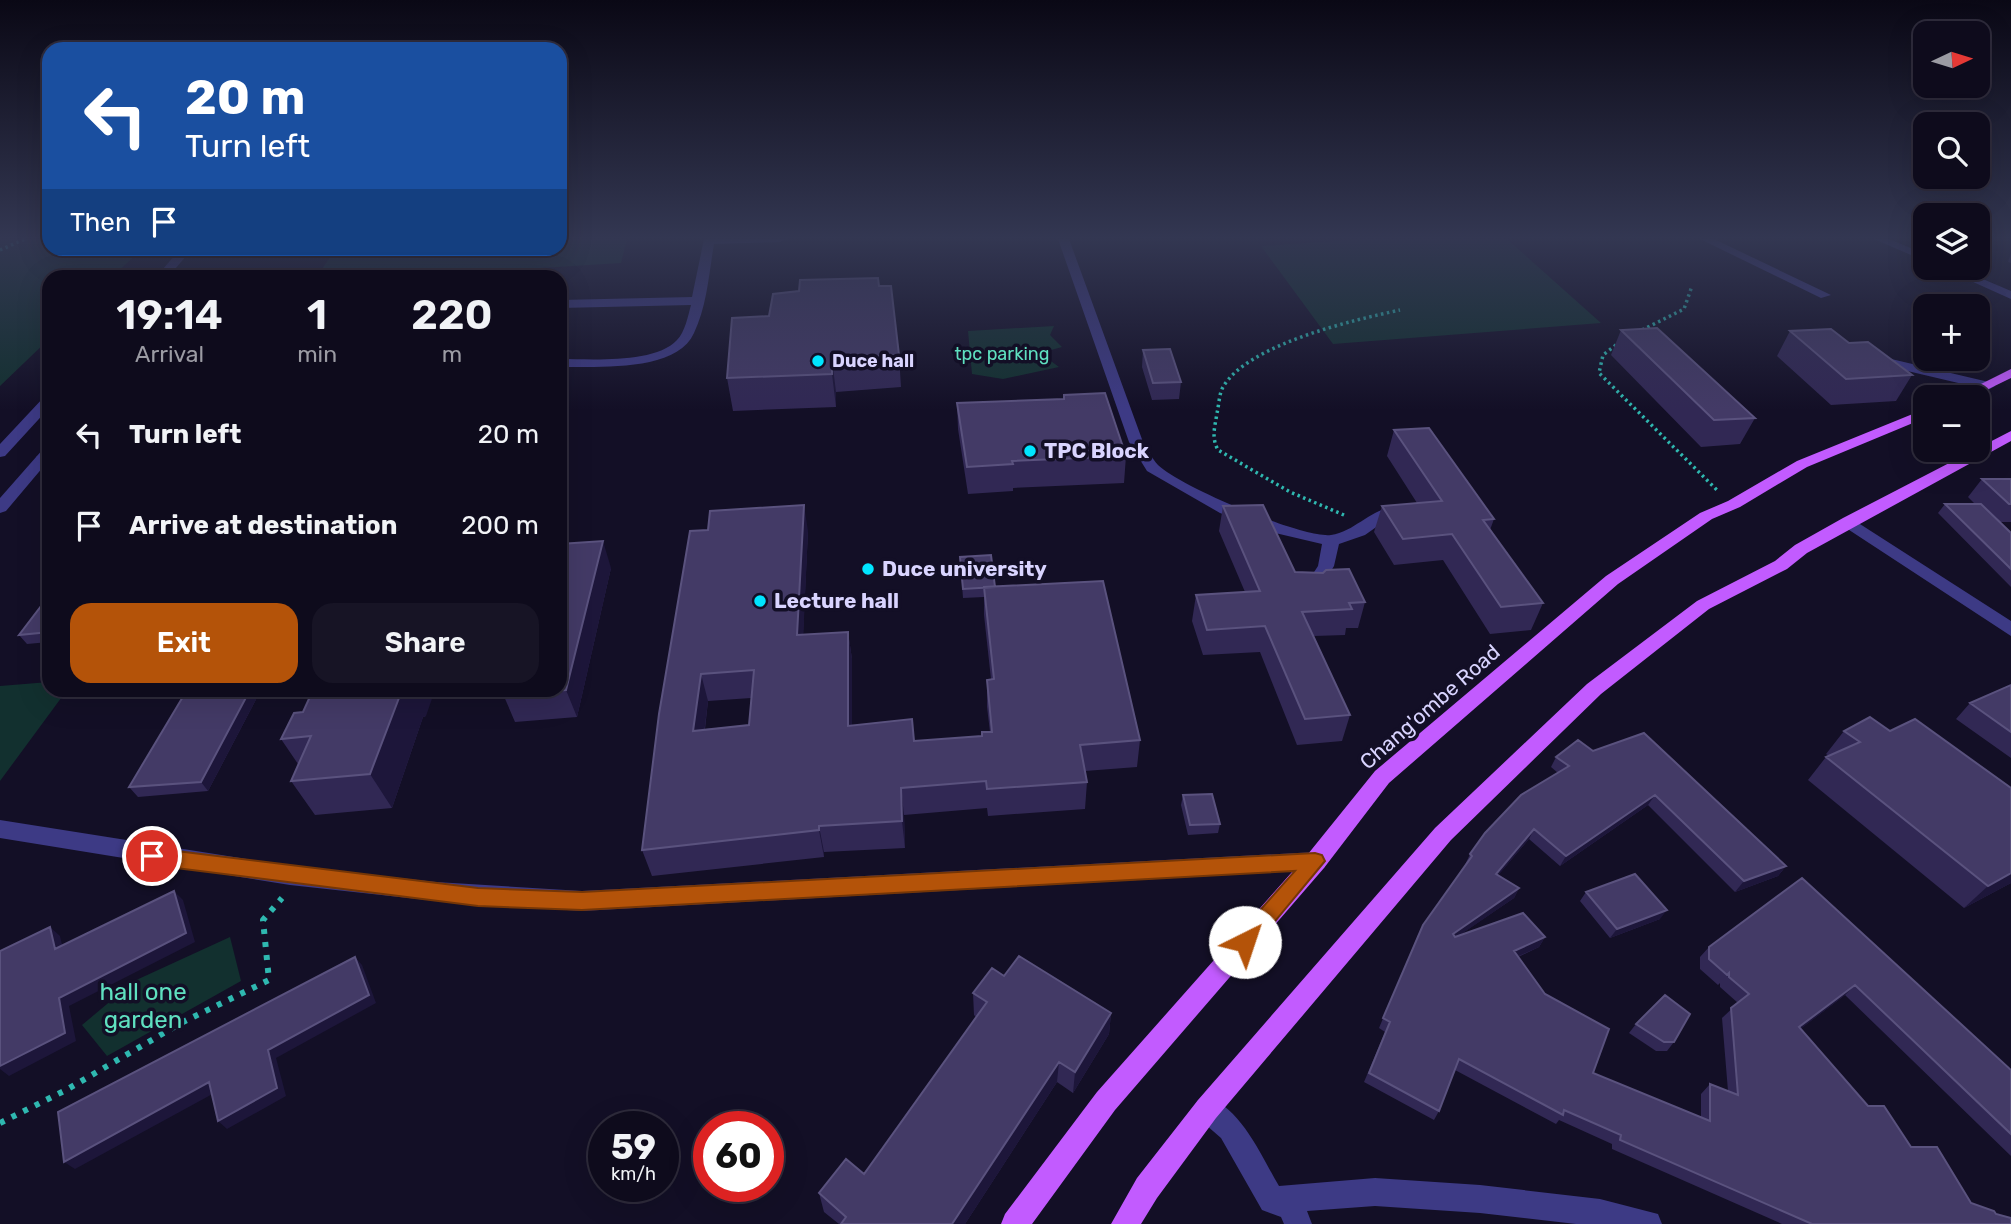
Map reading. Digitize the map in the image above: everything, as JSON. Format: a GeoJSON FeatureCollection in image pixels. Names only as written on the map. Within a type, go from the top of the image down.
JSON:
{"type":"FeatureCollection","features":[{"type":"Feature","properties":{"kind":"main road"},"geometry":{"type":"LineString","coordinates":[[1990,385],[2011,373]]}},
{"type":"Feature","properties":{"kind":"main road","name":"Chang'ombe Road"},"geometry":{"type":"LineString","coordinates":[[1015,1224],[1106,1101],[1315,861],[1382,777],[1612,580],[1706,516],[1734,504],[1802,464],[1913,418]]}},
{"type":"Feature","properties":{"kind":"main road"},"geometry":{"type":"LineString","coordinates":[[1125,1224],[1147,1188],[1207,1109],[1443,834],[1594,689],[1703,605],[1781,565],[1801,549],[2011,435]]}},
{"type":"Feature","properties":{"kind":"street"},"geometry":{"type":"LineString","coordinates":[[567,363],[663,355],[681,345],[689,331],[697,296]]}},
{"type":"Feature","properties":{"kind":"street"},"geometry":{"type":"LineString","coordinates":[[1083,296],[1136,442],[1152,468],[1226,510],[1277,528],[1331,541],[1357,532],[1386,513],[1408,511]]}},
{"type":"Feature","properties":{"kind":"street"},"geometry":{"type":"LineString","coordinates":[[567,304],[696,301]]}},
{"type":"Feature","properties":{"kind":"street"},"geometry":{"type":"LineString","coordinates":[[1887,362],[1984,385]]}},
{"type":"Feature","properties":{"kind":"street"},"geometry":{"type":"LineString","coordinates":[[0,453],[42,408]]}},
{"type":"Feature","properties":{"kind":"street"},"geometry":{"type":"LineString","coordinates":[[0,508],[42,462]]}},
{"type":"Feature","properties":{"kind":"street"},"geometry":{"type":"LineString","coordinates":[[1849,522],[2011,630]]}},
{"type":"Feature","properties":{"kind":"street"},"geometry":{"type":"LineString","coordinates":[[1310,592],[1326,566],[1331,541]]}},
{"type":"Feature","properties":{"kind":"street"},"geometry":{"type":"LineString","coordinates":[[0,828],[177,861],[478,897],[582,901],[1315,861]]}},
{"type":"Feature","properties":{"kind":"street"},"geometry":{"type":"LineString","coordinates":[[1207,1109],[1230,1129],[1272,1200],[1290,1206],[1298,1224]]}},
{"type":"Feature","properties":{"kind":"street"},"geometry":{"type":"LineString","coordinates":[[1272,1200],[1375,1192],[1467,1198],[1600,1213],[1648,1224]]}},
{"type":"Feature","properties":{"kind":"path"},"geometry":{"type":"LineString","coordinates":[[1631,337],[1680,312],[1689,296]]}},
{"type":"Feature","properties":{"kind":"path"},"geometry":{"type":"LineString","coordinates":[[1372,520],[1354,519],[1257,475],[1217,450],[1212,441],[1213,429],[1222,386],[1237,370],[1307,335],[1336,324],[1400,310]]}},
{"type":"Feature","properties":{"kind":"path"},"geometry":{"type":"LineString","coordinates":[[1619,343],[1603,355],[1599,373],[1734,504]]}},
{"type":"Feature","properties":{"kind":"path"},"geometry":{"type":"LineString","coordinates":[[0,1123],[66,1090],[181,1023],[269,980],[263,920],[301,876]]}},
{"type":"Feature","properties":{"kind":"green space"},"geometry":{"type":"Polygon","coordinates":[[[0,296],[42,296],[42,346],[0,386],[0,296]]]}},
{"type":"Feature","properties":{"kind":"green space"},"geometry":{"type":"Polygon","coordinates":[[[1298,296],[1571,296],[1601,323],[1333,344],[1298,296]]]}},
{"type":"Feature","properties":{"kind":"green space","name":"tpc parking"},"geometry":{"type":"Polygon","coordinates":[[[1054,326],[1050,335],[1062,347],[1040,353],[1059,367],[1003,379],[972,374],[968,331],[1054,326]]]}},
{"type":"Feature","properties":{"kind":"green space"},"geometry":{"type":"Polygon","coordinates":[[[42,683],[42,697],[62,697],[0,781],[0,686],[42,683]]]}},
{"type":"Feature","properties":{"kind":"green space","name":"hall one garden"},"geometry":{"type":"Polygon","coordinates":[[[230,937],[241,981],[107,1056],[82,1025],[113,999],[121,987],[230,937]]]}},
{"type":"Feature","properties":{"kind":"building","name":"Duce hall"},"geometry":{"type":"Polygon","coordinates":[[[773,296],[892,296],[899,355],[832,359],[832,374],[727,378],[732,318],[769,316],[773,296]]]}},
{"type":"Feature","properties":{"kind":"building"},"geometry":{"type":"Polygon","coordinates":[[[1657,328],[1755,418],[1714,420],[1621,330],[1657,328]]]}},
{"type":"Feature","properties":{"kind":"building"},"geometry":{"type":"Polygon","coordinates":[[[1831,329],[1849,343],[1868,342],[1912,375],[1846,379],[1790,331],[1831,329]]]}},
{"type":"Feature","properties":{"kind":"building"},"geometry":{"type":"Polygon","coordinates":[[[1170,349],[1181,382],[1153,383],[1143,350],[1170,349]]]}},
{"type":"Feature","properties":{"kind":"building"},"geometry":{"type":"Polygon","coordinates":[[[1105,393],[1126,456],[1012,461],[1013,464],[967,467],[957,403],[1064,399],[1064,395],[1105,393]]]}},
{"type":"Feature","properties":{"kind":"building"},"geometry":{"type":"Polygon","coordinates":[[[1429,428],[1494,519],[1483,520],[1543,603],[1501,607],[1452,534],[1403,539],[1382,506],[1442,501],[1394,430],[1429,428]]]}},
{"type":"Feature","properties":{"kind":"building"},"geometry":{"type":"Polygon","coordinates":[[[1982,479],[2011,479],[2011,504],[2009,504],[1982,479]]]}},
{"type":"Feature","properties":{"kind":"building"},"geometry":{"type":"Polygon","coordinates":[[[1945,504],[1981,504],[2011,533],[2011,569],[1945,504]]]}},
{"type":"Feature","properties":{"kind":"building"},"geometry":{"type":"Polygon","coordinates":[[[804,505],[797,635],[848,632],[848,726],[912,719],[914,741],[982,736],[982,732],[992,732],[987,680],[994,679],[984,587],[1103,581],[1140,740],[1080,745],[1087,782],[987,789],[986,781],[901,788],[902,821],[819,826],[819,830],[642,850],[659,714],[690,531],[708,530],[710,511],[804,505]],[[754,670],[701,674],[693,731],[749,725],[754,670]]]}},
{"type":"Feature","properties":{"kind":"building"},"geometry":{"type":"Polygon","coordinates":[[[1263,505],[1295,572],[1323,573],[1326,570],[1349,569],[1365,602],[1349,603],[1352,609],[1302,612],[1350,715],[1305,719],[1265,626],[1207,630],[1196,595],[1260,591],[1223,506],[1263,505]]]}},
{"type":"Feature","properties":{"kind":"building"},"geometry":{"type":"Polygon","coordinates":[[[603,541],[567,686],[567,544],[603,541]]]}},
{"type":"Feature","properties":{"kind":"building"},"geometry":{"type":"Polygon","coordinates":[[[991,555],[995,587],[963,589],[960,557],[991,555]]]}},
{"type":"Feature","properties":{"kind":"building"},"geometry":{"type":"Polygon","coordinates":[[[42,605],[42,633],[19,635],[42,605]]]}},
{"type":"Feature","properties":{"kind":"building"},"geometry":{"type":"Polygon","coordinates":[[[2011,685],[2011,732],[1970,703],[2011,685]]]}},
{"type":"Feature","properties":{"kind":"building"},"geometry":{"type":"Polygon","coordinates":[[[183,697],[246,697],[201,782],[129,787],[183,697]]]}},
{"type":"Feature","properties":{"kind":"building"},"geometry":{"type":"Polygon","coordinates":[[[310,697],[399,697],[370,774],[291,781],[311,736],[281,739],[294,713],[303,712],[310,697]]]}},
{"type":"Feature","properties":{"kind":"building"},"geometry":{"type":"Polygon","coordinates":[[[1870,717],[1890,731],[1915,719],[2011,788],[2011,873],[1988,886],[1826,757],[1860,742],[1844,731],[1870,717]]]}},
{"type":"Feature","properties":{"kind":"building"},"geometry":{"type":"Polygon","coordinates":[[[1644,733],[1786,866],[1744,881],[1655,795],[1566,856],[1534,829],[1496,874],[1519,888],[1453,934],[1455,937],[1523,913],[1545,937],[1514,951],[1545,994],[1609,1029],[1593,1073],[1710,1121],[1710,1084],[1738,1095],[1731,1008],[1749,994],[1729,977],[1729,973],[1727,975],[1709,959],[1709,947],[1802,878],[2011,1070],[2011,1134],[1855,985],[1799,1027],[1868,1106],[1884,1106],[1911,1147],[1937,1147],[1971,1203],[2011,1218],[2011,1224],[1812,1224],[1620,1140],[1621,1135],[1564,1110],[1563,1115],[1459,1059],[1439,1111],[1369,1073],[1390,1022],[1383,1018],[1423,925],[1485,833],[1521,795],[1569,766],[1556,757],[1578,740],[1593,751],[1644,733]]]}},
{"type":"Feature","properties":{"kind":"building"},"geometry":{"type":"Polygon","coordinates":[[[1212,794],[1220,824],[1190,825],[1183,795],[1212,794]]]}},
{"type":"Feature","properties":{"kind":"building"},"geometry":{"type":"Polygon","coordinates":[[[1635,874],[1667,910],[1617,929],[1586,892],[1635,874]]]}},
{"type":"Feature","properties":{"kind":"building"},"geometry":{"type":"Polygon","coordinates":[[[174,891],[186,933],[59,998],[65,1033],[0,1066],[0,951],[50,927],[55,949],[174,891]]]}},
{"type":"Feature","properties":{"kind":"building"},"geometry":{"type":"Polygon","coordinates":[[[1019,956],[1111,1013],[1075,1072],[1059,1062],[952,1224],[841,1224],[846,1217],[819,1193],[846,1159],[864,1174],[987,1002],[973,993],[992,968],[1004,976],[1019,956]]]}},
{"type":"Feature","properties":{"kind":"building"},"geometry":{"type":"Polygon","coordinates":[[[355,957],[369,995],[268,1050],[277,1088],[218,1121],[209,1082],[64,1162],[58,1112],[355,957]]]}},
{"type":"Feature","properties":{"kind":"building"},"geometry":{"type":"Polygon","coordinates":[[[1665,995],[1690,1014],[1674,1042],[1664,1042],[1636,1024],[1665,995]]]}},
{"type":"Feature","properties":{"kind":"place","name":"Duce hall"},"geometry":{"type":"Point","coordinates":[818,361]}},
{"type":"Feature","properties":{"kind":"place","name":"TPC Block"},"geometry":{"type":"Point","coordinates":[1030,451]}},
{"type":"Feature","properties":{"kind":"place","name":"Duce university"},"geometry":{"type":"Point","coordinates":[868,569]}},
{"type":"Feature","properties":{"kind":"place","name":"Lecture hall"},"geometry":{"type":"Point","coordinates":[760,601]}},
{"type":"Feature","properties":{"kind":"route"},"geometry":{"type":"LineString","coordinates":[[152,856],[478,897],[582,901],[1315,861],[1245,942]]}}]}
